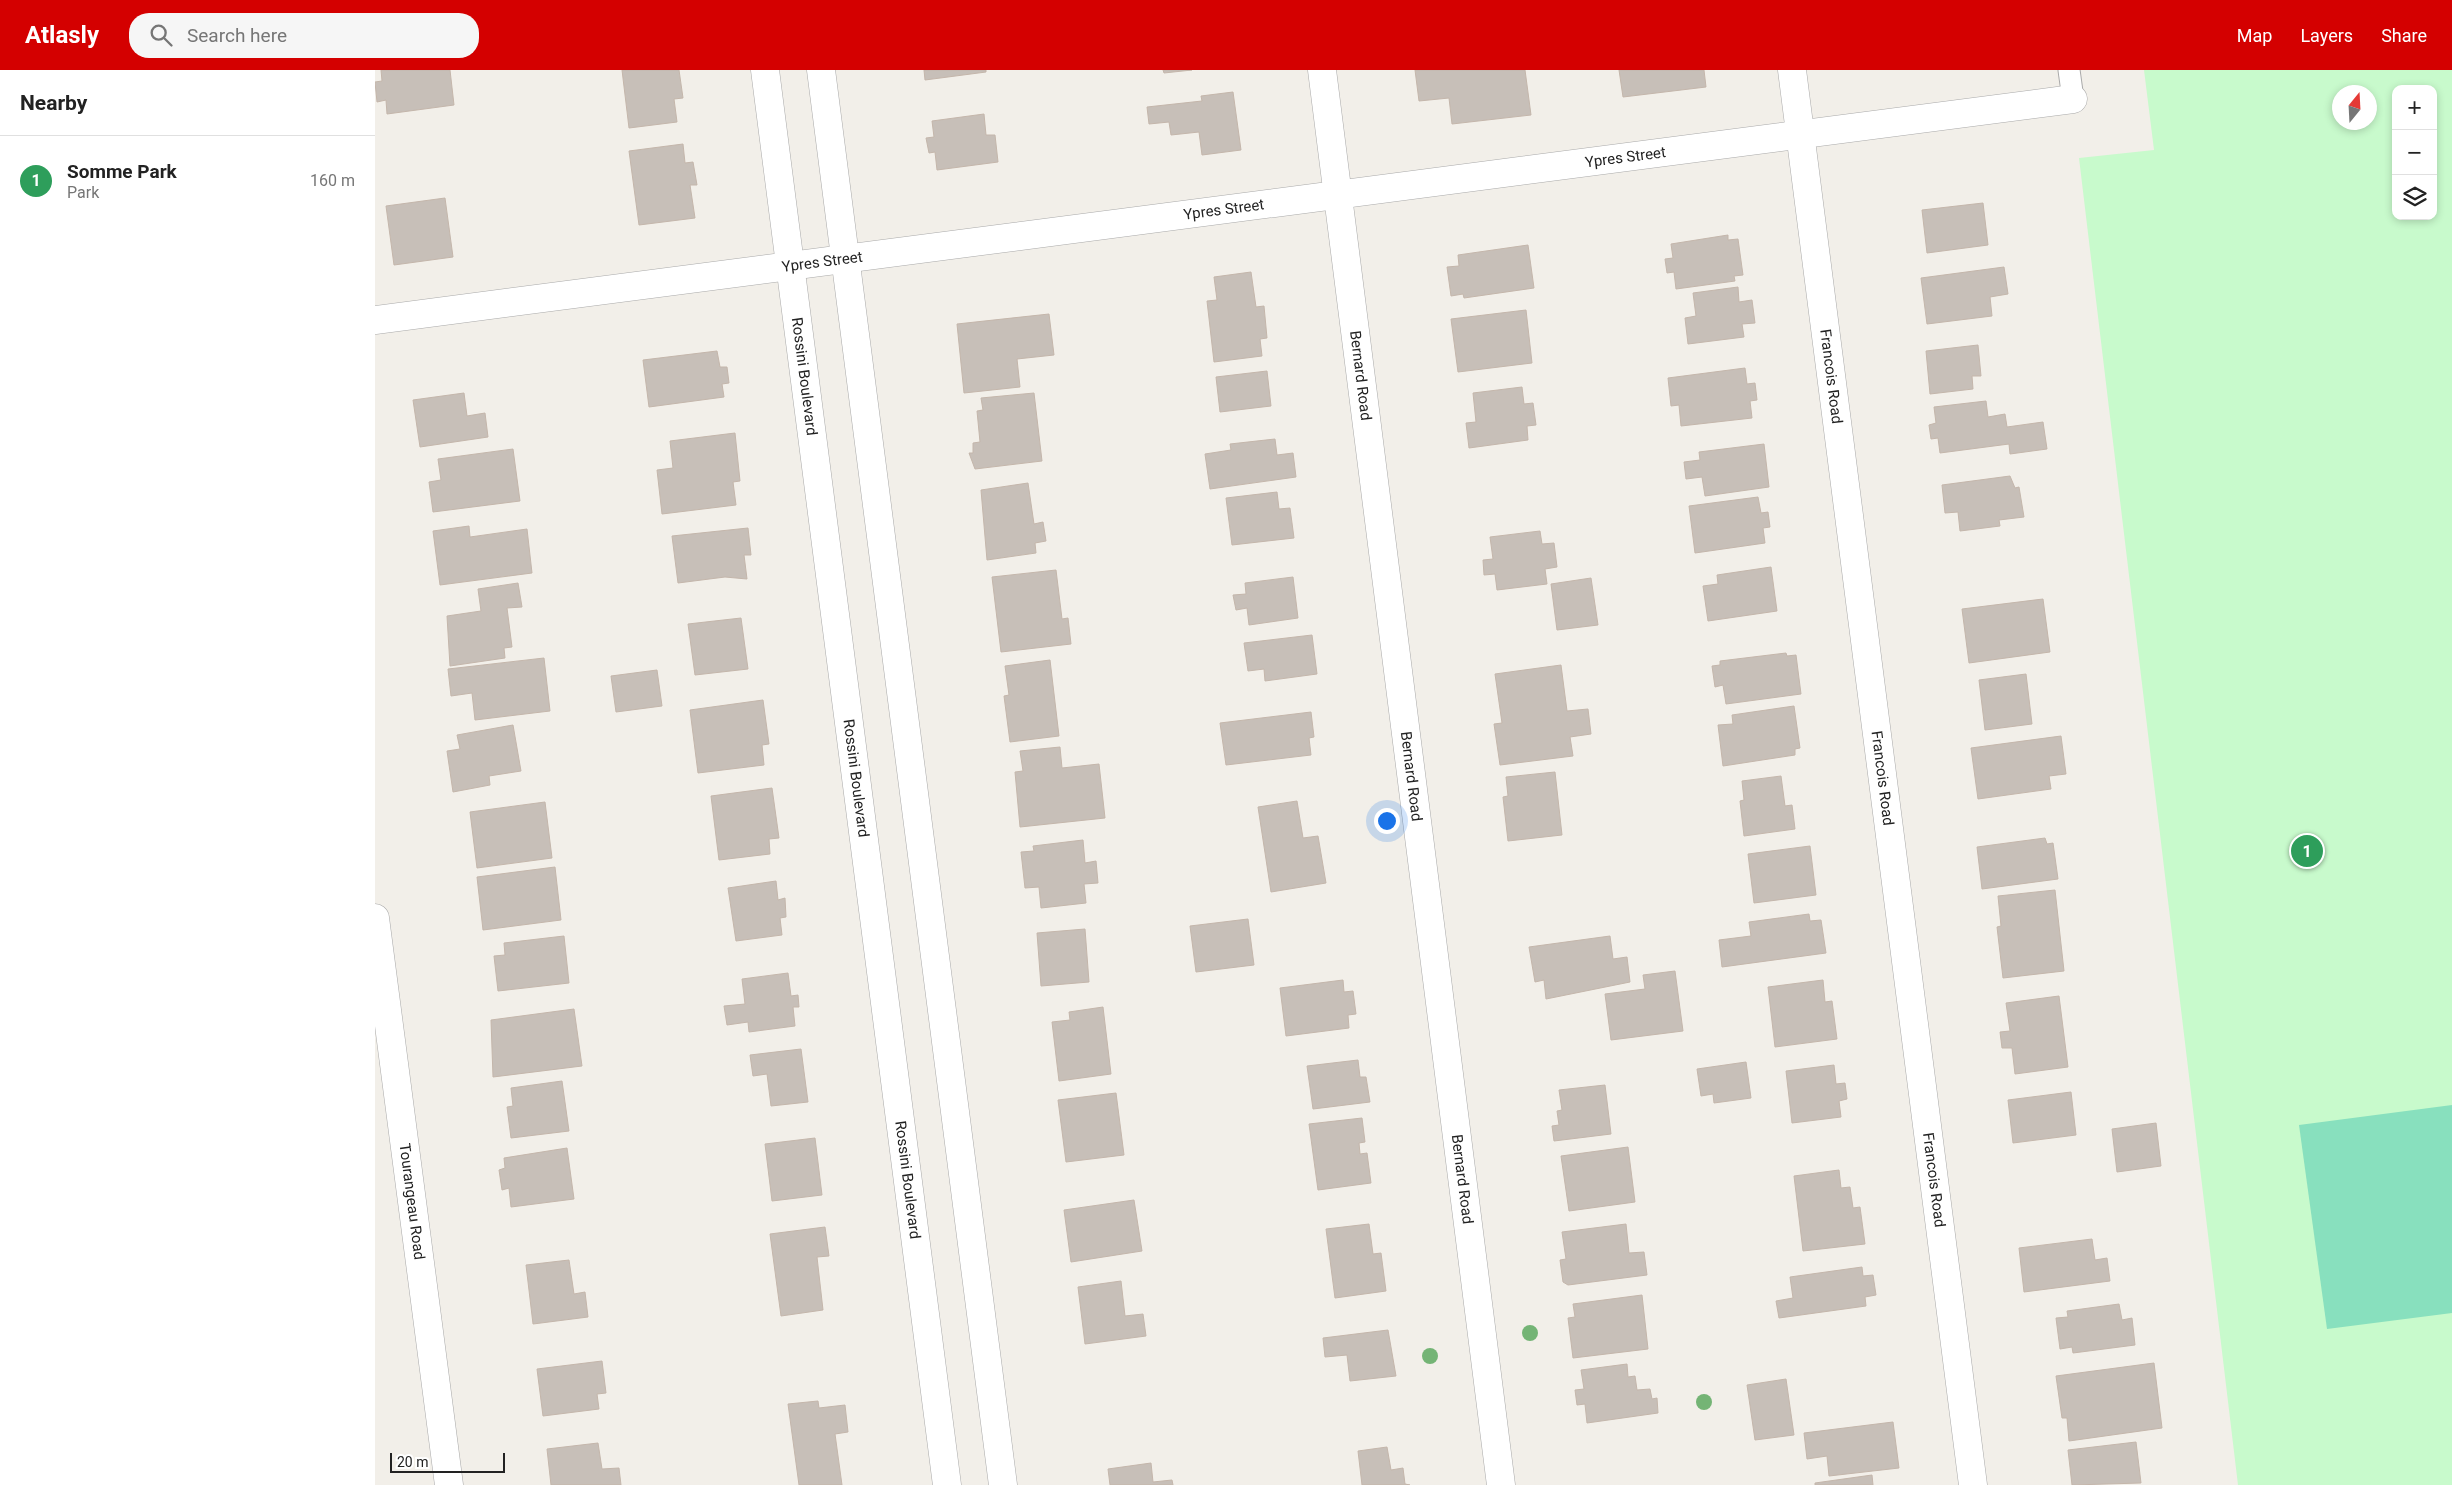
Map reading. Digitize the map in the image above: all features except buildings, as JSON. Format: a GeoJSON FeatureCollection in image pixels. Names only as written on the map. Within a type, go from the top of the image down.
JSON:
{"type":"FeatureCollection","features":[{"type":"Feature","properties":{"kind":"street","name":"Rossini Boulevard"},"geometry":{"type":"LineString","coordinates":[[765,70],[947,1485]]}},
{"type":"Feature","properties":{"kind":"street"},"geometry":{"type":"LineString","coordinates":[[821,70],[1003,1485]]}},
{"type":"Feature","properties":{"kind":"street","name":"Bernard Road"},"geometry":{"type":"LineString","coordinates":[[1322,70],[1501,1485]]}},
{"type":"Feature","properties":{"kind":"street","name":"Francois Road"},"geometry":{"type":"LineString","coordinates":[[1792,70],[1973,1485]]}},
{"type":"Feature","properties":{"kind":"street","name":"Ypres Street"},"geometry":{"type":"LineString","coordinates":[[375,320],[2073,98]]}},
{"type":"Feature","properties":{"kind":"street","name":"Tourangeau Road"},"geometry":{"type":"LineString","coordinates":[[375,918],[449,1485]]}},
{"type":"Feature","properties":{"kind":"lane"},"geometry":{"type":"LineString","coordinates":[[2069,70],[2073,98]]}},
{"type":"Feature","properties":{"kind":"green space"},"geometry":{"type":"Polygon","coordinates":[[[2144,70],[2452,70],[2452,1485],[2238,1485],[2079,158],[2154,150],[2144,70]]]}},
{"type":"Feature","properties":{"kind":"green space"},"geometry":{"type":"Polygon","coordinates":[[[2452,1105],[2452,1313],[2327,1329],[2299,1125],[2452,1105]]]}},
{"type":"Feature","properties":{"kind":"place","name":"Somme Park"},"geometry":{"type":"Point","coordinates":[2307,851]}}]}
